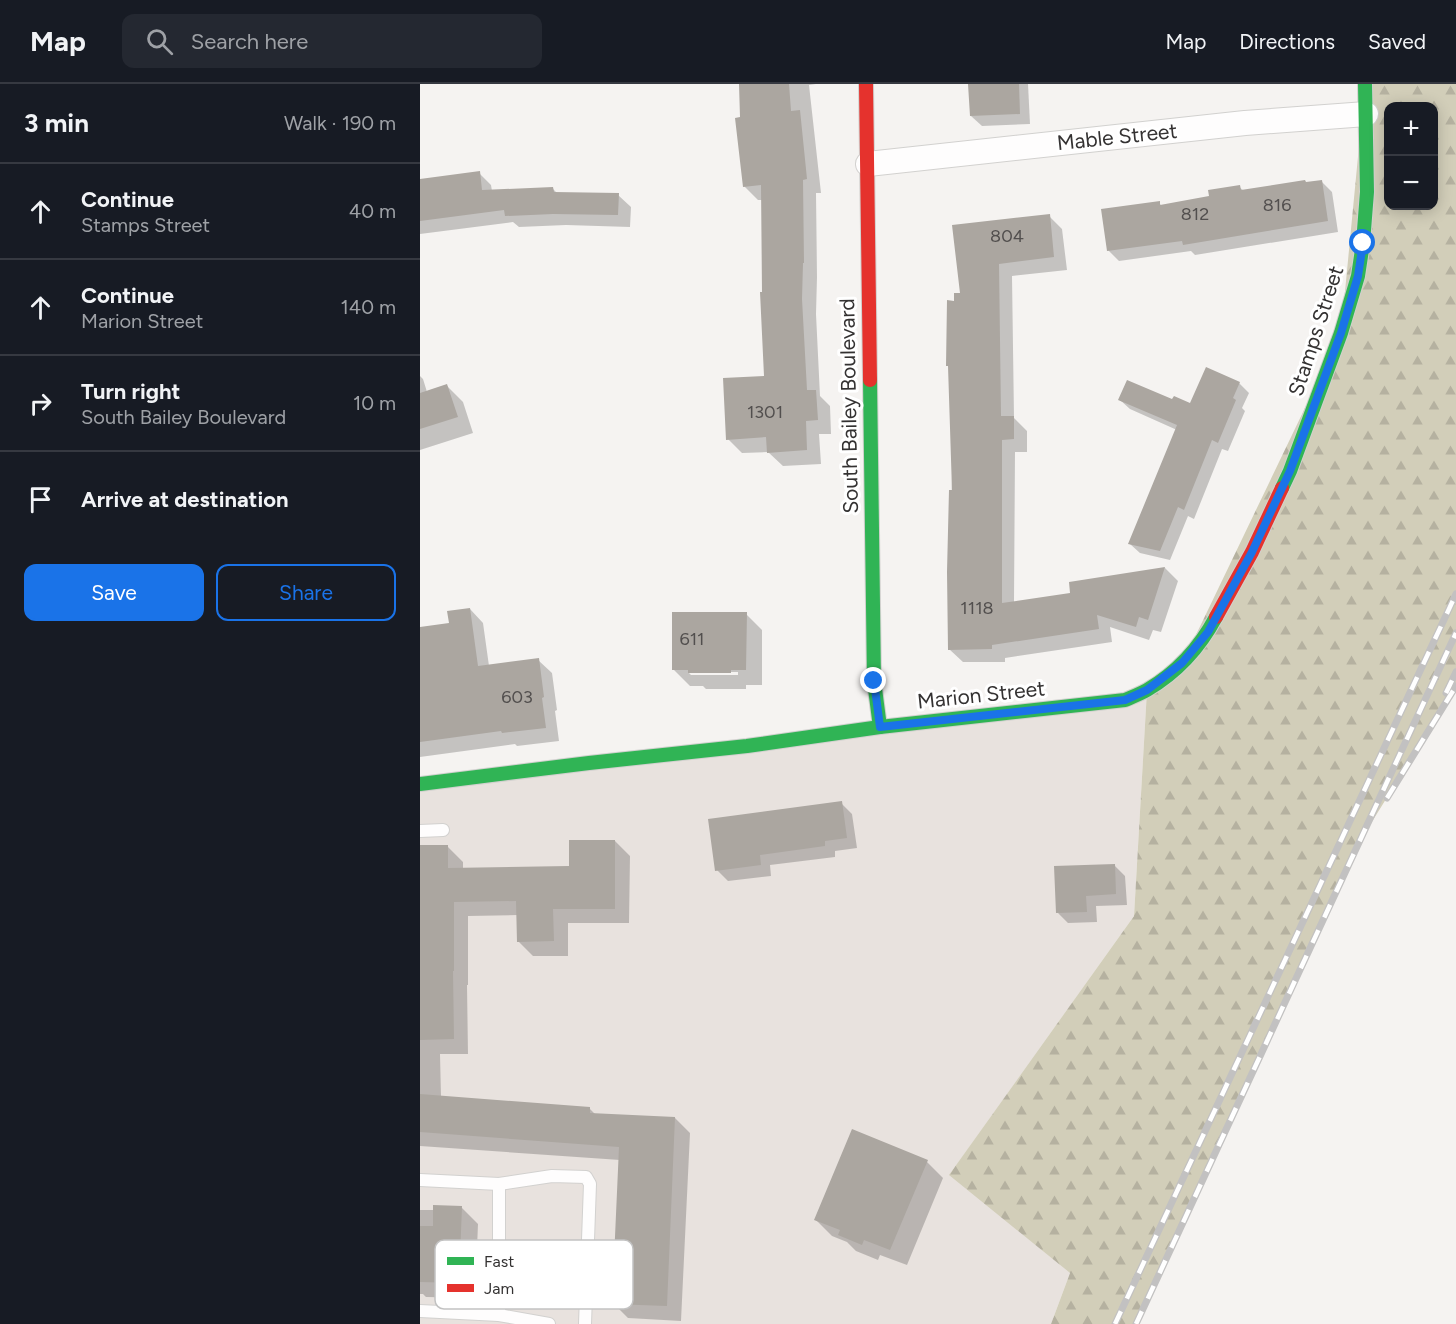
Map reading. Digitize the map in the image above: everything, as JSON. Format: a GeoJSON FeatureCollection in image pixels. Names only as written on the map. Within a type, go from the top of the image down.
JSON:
{"type":"FeatureCollection","features":[{"type":"Feature","properties":{"kind":"street","name":"South Bailey Boulevard"},"geometry":{"type":"LineString","coordinates":[[866,84],[874,681],[880,727]]}},
{"type":"Feature","properties":{"kind":"street","name":"Stamps Street"},"geometry":{"type":"LineString","coordinates":[[1311,412],[1341,333],[1358,276],[1367,192],[1365,84]]}},
{"type":"Feature","properties":{"kind":"street","name":"Mable Street"},"geometry":{"type":"LineString","coordinates":[[868,164],[1245,123],[1366,114]]}},
{"type":"Feature","properties":{"kind":"street","name":"Marion Street"},"geometry":{"type":"LineString","coordinates":[[420,784],[601,761],[747,746],[880,727],[1125,700],[1147,690],[1182,663],[1208,632],[1252,552],[1290,471],[1311,412]]}},
{"type":"Feature","properties":{"kind":"lane"},"geometry":{"type":"LineString","coordinates":[[420,831],[443,830]]}},
{"type":"Feature","properties":{"kind":"lane"},"geometry":{"type":"LineString","coordinates":[[420,1180],[499,1184],[552,1176],[586,1177],[590,1184],[588,1240]]}},
{"type":"Feature","properties":{"kind":"lane"},"geometry":{"type":"LineString","coordinates":[[499,1184],[499,1240]]}},
{"type":"Feature","properties":{"kind":"lane"},"geometry":{"type":"LineString","coordinates":[[499,1309],[499,1316]]}},
{"type":"Feature","properties":{"kind":"lane"},"geometry":{"type":"LineString","coordinates":[[585,1324],[586,1309]]}},
{"type":"Feature","properties":{"kind":"lane"},"geometry":{"type":"LineString","coordinates":[[420,1311],[499,1316],[549,1324]]}},
{"type":"Feature","properties":{"kind":"shaded area"},"geometry":{"type":"Polygon","coordinates":[[[1147,690],[1134,916],[950,1174],[1070,1273],[1051,1324],[420,1324],[420,784],[1147,690]]]}},
{"type":"Feature","properties":{"kind":"green space"},"geometry":{"type":"Polygon","coordinates":[[[1365,84],[1456,84],[1456,686],[1352,854],[1136,1324],[1051,1324],[1070,1273],[949,1175],[1134,916],[1147,690],[1182,664],[1341,333],[1365,84]]]}},
{"type":"Feature","properties":{"kind":"building"},"geometry":{"type":"Polygon","coordinates":[[[739,84],[789,84],[791,111],[800,110],[807,179],[803,180],[802,299],[807,390],[816,390],[818,420],[806,421],[807,450],[767,453],[766,437],[726,440],[723,378],[764,376],[760,292],[762,292],[761,185],[743,187],[735,118],[740,117],[739,84]]]}},
{"type":"Feature","properties":{"kind":"building"},"geometry":{"type":"Polygon","coordinates":[[[968,84],[1019,84],[1020,114],[970,116],[968,84]]]}},
{"type":"Feature","properties":{"kind":"building"},"geometry":{"type":"Polygon","coordinates":[[[480,171],[482,190],[553,187],[554,192],[619,193],[618,215],[505,216],[504,210],[420,221],[420,179],[480,171]]]}},
{"type":"Feature","properties":{"kind":"building"},"geometry":{"type":"Polygon","coordinates":[[[1305,180],[1306,182],[1322,180],[1328,221],[1183,245],[1182,241],[1107,251],[1101,209],[1160,201],[1160,205],[1209,196],[1208,190],[1240,185],[1241,190],[1305,180]]]}},
{"type":"Feature","properties":{"kind":"building"},"geometry":{"type":"Polygon","coordinates":[[[1050,214],[1054,257],[999,264],[1001,416],[1014,416],[1014,439],[1002,440],[1002,603],[1070,593],[1069,582],[1165,567],[1148,620],[1139,617],[1136,627],[1097,615],[1099,629],[992,645],[992,649],[948,650],[949,490],[952,490],[948,366],[946,366],[947,300],[954,301],[954,293],[960,293],[952,225],[1050,214]]]}},
{"type":"Feature","properties":{"kind":"building"},"geometry":{"type":"Polygon","coordinates":[[[1206,367],[1240,382],[1233,398],[1236,400],[1218,443],[1212,440],[1184,510],[1178,507],[1160,551],[1128,544],[1177,425],[1118,400],[1127,380],[1172,399],[1174,396],[1190,403],[1206,367]]]}},
{"type":"Feature","properties":{"kind":"building"},"geometry":{"type":"Polygon","coordinates":[[[447,384],[458,417],[420,429],[420,393],[447,384]]]}},
{"type":"Feature","properties":{"kind":"building"},"geometry":{"type":"Polygon","coordinates":[[[470,608],[478,666],[539,658],[546,728],[502,733],[501,731],[420,742],[420,627],[449,623],[447,611],[470,608]]]}},
{"type":"Feature","properties":{"kind":"building"},"geometry":{"type":"Polygon","coordinates":[[[672,612],[747,612],[746,670],[731,670],[731,673],[688,673],[688,670],[672,670],[672,612]]]}},
{"type":"Feature","properties":{"kind":"building"},"geometry":{"type":"Polygon","coordinates":[[[842,801],[847,838],[825,841],[825,846],[760,855],[761,865],[715,871],[708,819],[842,801]]]}},
{"type":"Feature","properties":{"kind":"building"},"geometry":{"type":"Polygon","coordinates":[[[569,840],[615,840],[615,909],[553,909],[554,941],[517,942],[516,901],[454,902],[454,1039],[420,1040],[420,845],[448,845],[448,868],[569,866],[569,840]]]}},
{"type":"Feature","properties":{"kind":"building"},"geometry":{"type":"Polygon","coordinates":[[[1115,864],[1116,894],[1086,896],[1087,912],[1056,913],[1054,866],[1115,864]]]}},
{"type":"Feature","properties":{"kind":"building"},"geometry":{"type":"Polygon","coordinates":[[[420,1094],[590,1107],[590,1113],[675,1117],[667,1306],[633,1305],[633,1240],[615,1240],[619,1147],[420,1132],[420,1094]]]}},
{"type":"Feature","properties":{"kind":"building"},"geometry":{"type":"Polygon","coordinates":[[[852,1129],[928,1160],[890,1250],[864,1240],[862,1245],[838,1235],[840,1230],[814,1220],[852,1129]]]}},
{"type":"Feature","properties":{"kind":"building"},"geometry":{"type":"Polygon","coordinates":[[[433,1205],[462,1206],[461,1240],[435,1240],[435,1282],[420,1282],[420,1226],[433,1226],[433,1205]]]}},
{"type":"Feature","properties":{"kind":"railway"},"geometry":{"type":"LineString","coordinates":[[1115,1324],[1456,594]]}},
{"type":"Feature","properties":{"kind":"railway"},"geometry":{"type":"LineString","coordinates":[[1136,1324],[1456,633]]}},
{"type":"Feature","properties":{"kind":"railway"},"geometry":{"type":"LineString","coordinates":[[1446,693],[1456,672]]}},
{"type":"Feature","properties":{"kind":"railway"},"geometry":{"type":"LineString","coordinates":[[1387,798],[1456,686]]}},
{"type":"Feature","properties":{"kind":"traffic: fast"},"geometry":{"type":"LineString","coordinates":[[1282,488],[1341,333],[1358,276],[1367,192],[1365,84]]}},
{"type":"Feature","properties":{"kind":"traffic: fast"},"geometry":{"type":"LineString","coordinates":[[870,380],[874,681],[880,727]]}},
{"type":"Feature","properties":{"kind":"traffic: fast"},"geometry":{"type":"LineString","coordinates":[[420,784],[747,746],[880,727],[1125,700],[1147,690],[1168,676],[1195,649],[1216,617]]}},
{"type":"Feature","properties":{"kind":"traffic: jam"},"geometry":{"type":"LineString","coordinates":[[866,84],[870,380]]}},
{"type":"Feature","properties":{"kind":"traffic: jam"},"geometry":{"type":"LineString","coordinates":[[1216,617],[1252,552],[1282,488]]}},
{"type":"Feature","properties":{"kind":"route"},"geometry":{"type":"LineString","coordinates":[[874,681],[880,727],[1125,700],[1147,690],[1182,663],[1208,632],[1252,552],[1290,471],[1341,333],[1358,276],[1363,243]]}}]}
